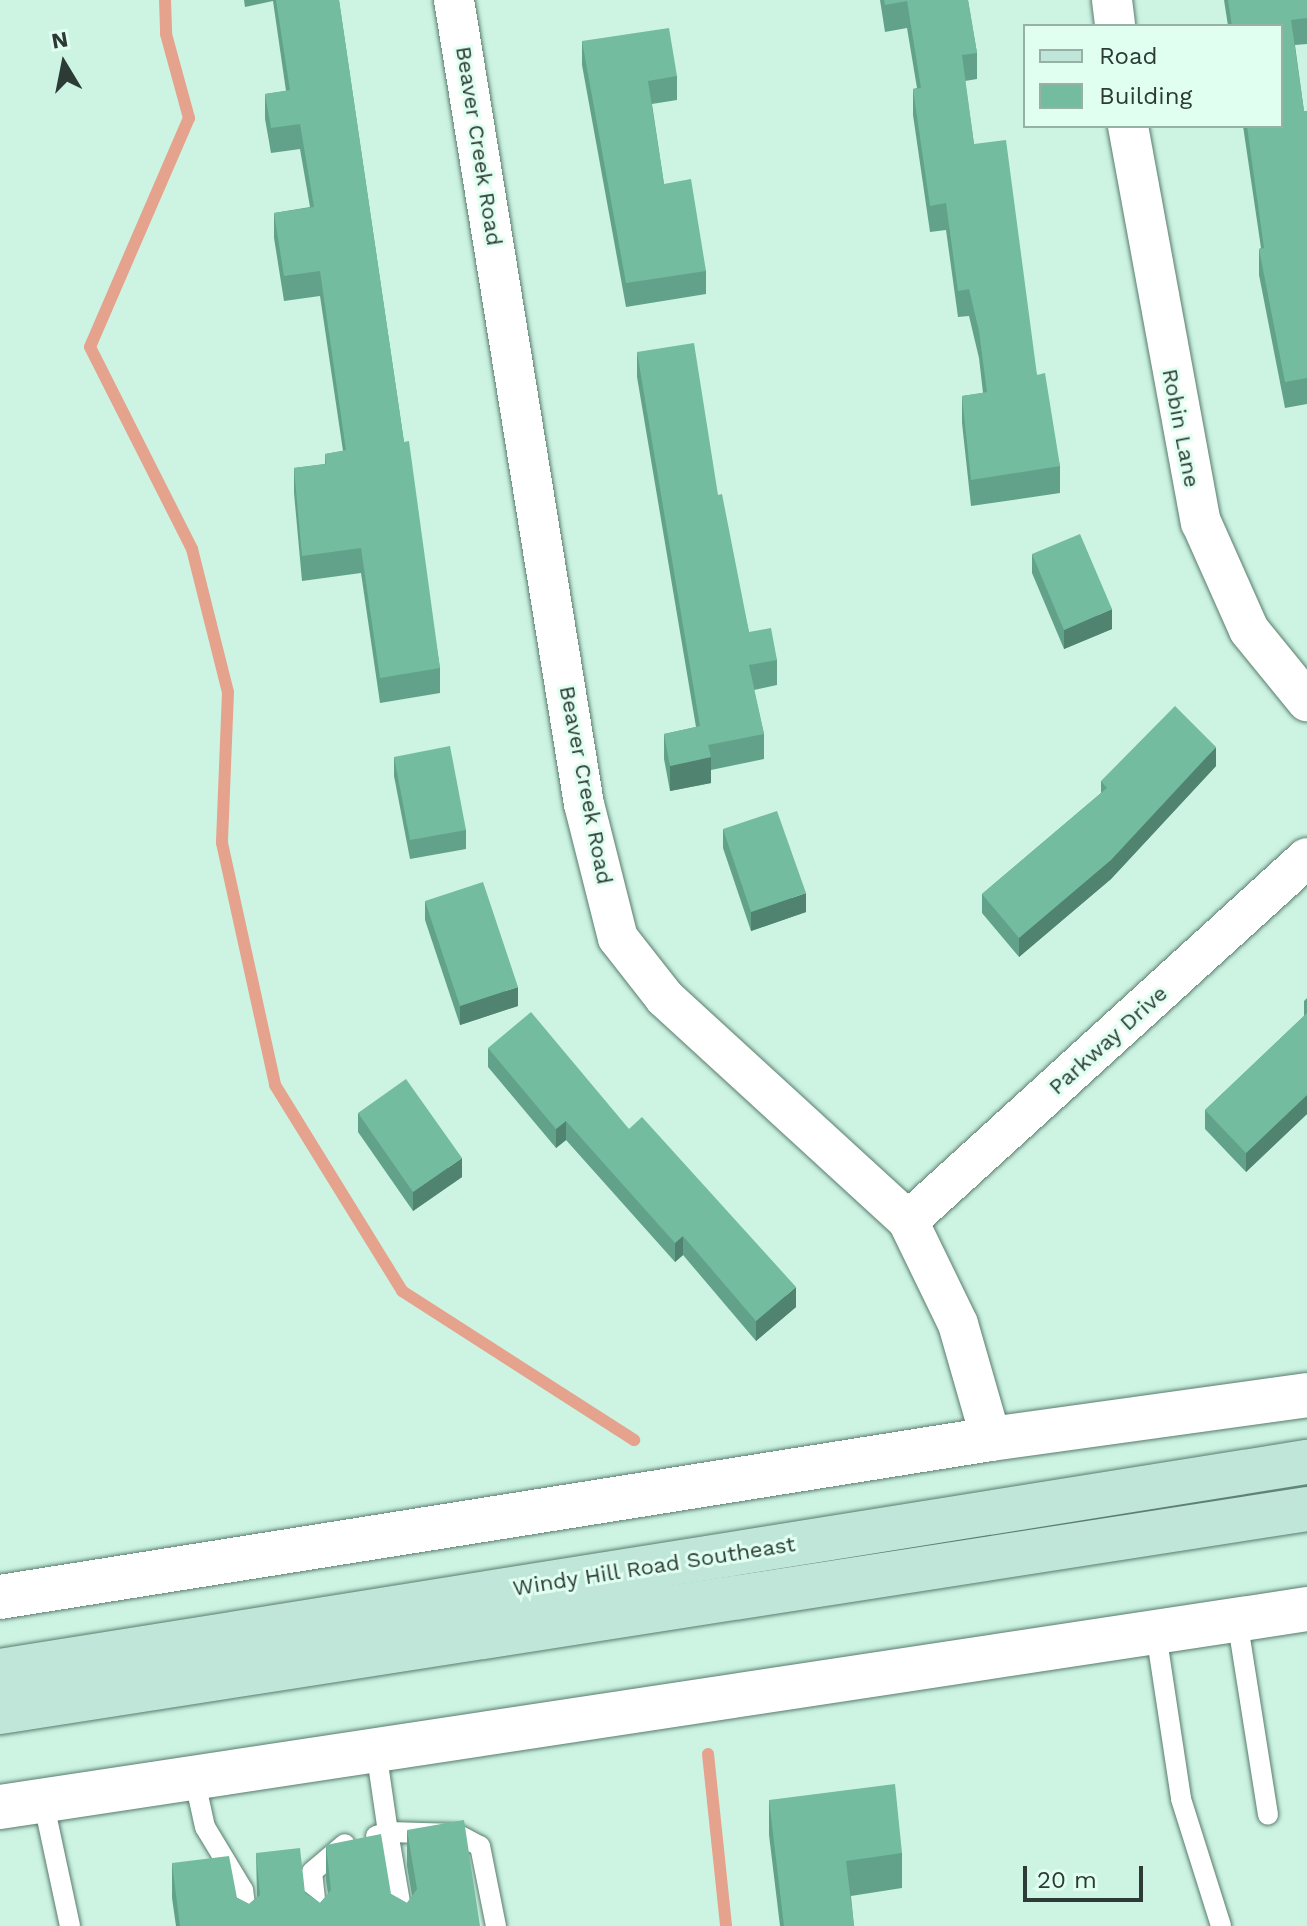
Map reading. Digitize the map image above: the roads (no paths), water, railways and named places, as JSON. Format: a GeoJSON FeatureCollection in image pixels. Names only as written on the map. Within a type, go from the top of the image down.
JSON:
{"type":"FeatureCollection","features":[{"type":"Feature","properties":{"kind":"main road","name":"Windy Hill Road Southeast"},"geometry":{"type":"LineString","coordinates":[[0,1671],[1307,1462]]}},
{"type":"Feature","properties":{"kind":"main road","name":"Windy Hill Road Southeast"},"geometry":{"type":"LineString","coordinates":[[0,1712],[1307,1509]]}},
{"type":"Feature","properties":{"kind":"street","name":"Beaver Creek Road"},"geometry":{"type":"LineString","coordinates":[[454,0],[584,804],[618,938],[665,998],[908,1221],[958,1324],[991,1439]]}},
{"type":"Feature","properties":{"kind":"street"},"geometry":{"type":"LineString","coordinates":[[1112,0],[1115,24]]}},
{"type":"Feature","properties":{"kind":"street","name":"Robin Lane"},"geometry":{"type":"LineString","coordinates":[[1128,128],[1201,522],[1249,630],[1307,701]]}},
{"type":"Feature","properties":{"kind":"street","name":"Parkway Drive"},"geometry":{"type":"LineString","coordinates":[[908,1221],[1307,858]]}},
{"type":"Feature","properties":{"kind":"street"},"geometry":{"type":"LineString","coordinates":[[0,1597],[991,1439],[1307,1395]]}},
{"type":"Feature","properties":{"kind":"street"},"geometry":{"type":"LineString","coordinates":[[0,1807],[1307,1609]]}},
{"type":"Feature","properties":{"kind":"lane"},"geometry":{"type":"LineString","coordinates":[[1237,1619],[1268,1815]]}},
{"type":"Feature","properties":{"kind":"lane"},"geometry":{"type":"LineString","coordinates":[[1156,1633],[1181,1799],[1221,1926]]}},
{"type":"Feature","properties":{"kind":"lane"},"geometry":{"type":"LineString","coordinates":[[376,1750],[404,1926]]}},
{"type":"Feature","properties":{"kind":"lane"},"geometry":{"type":"LineString","coordinates":[[194,1777],[205,1827],[243,1890],[248,1926]]}},
{"type":"Feature","properties":{"kind":"lane"},"geometry":{"type":"LineString","coordinates":[[43,1800],[70,1926]]}},
{"type":"Feature","properties":{"kind":"lane"},"geometry":{"type":"LineString","coordinates":[[318,1926],[312,1872],[345,1845],[388,1832],[457,1834],[480,1846],[496,1926]]}},
{"type":"Feature","properties":{"kind":"waterway"},"geometry":{"type":"LineString","coordinates":[[165,0],[166,34],[189,118],[90,347],[192,549],[228,692],[222,843],[275,1085],[402,1291],[634,1440]]}},
{"type":"Feature","properties":{"kind":"waterway"},"geometry":{"type":"LineString","coordinates":[[708,1754],[726,1926]]}}]}
